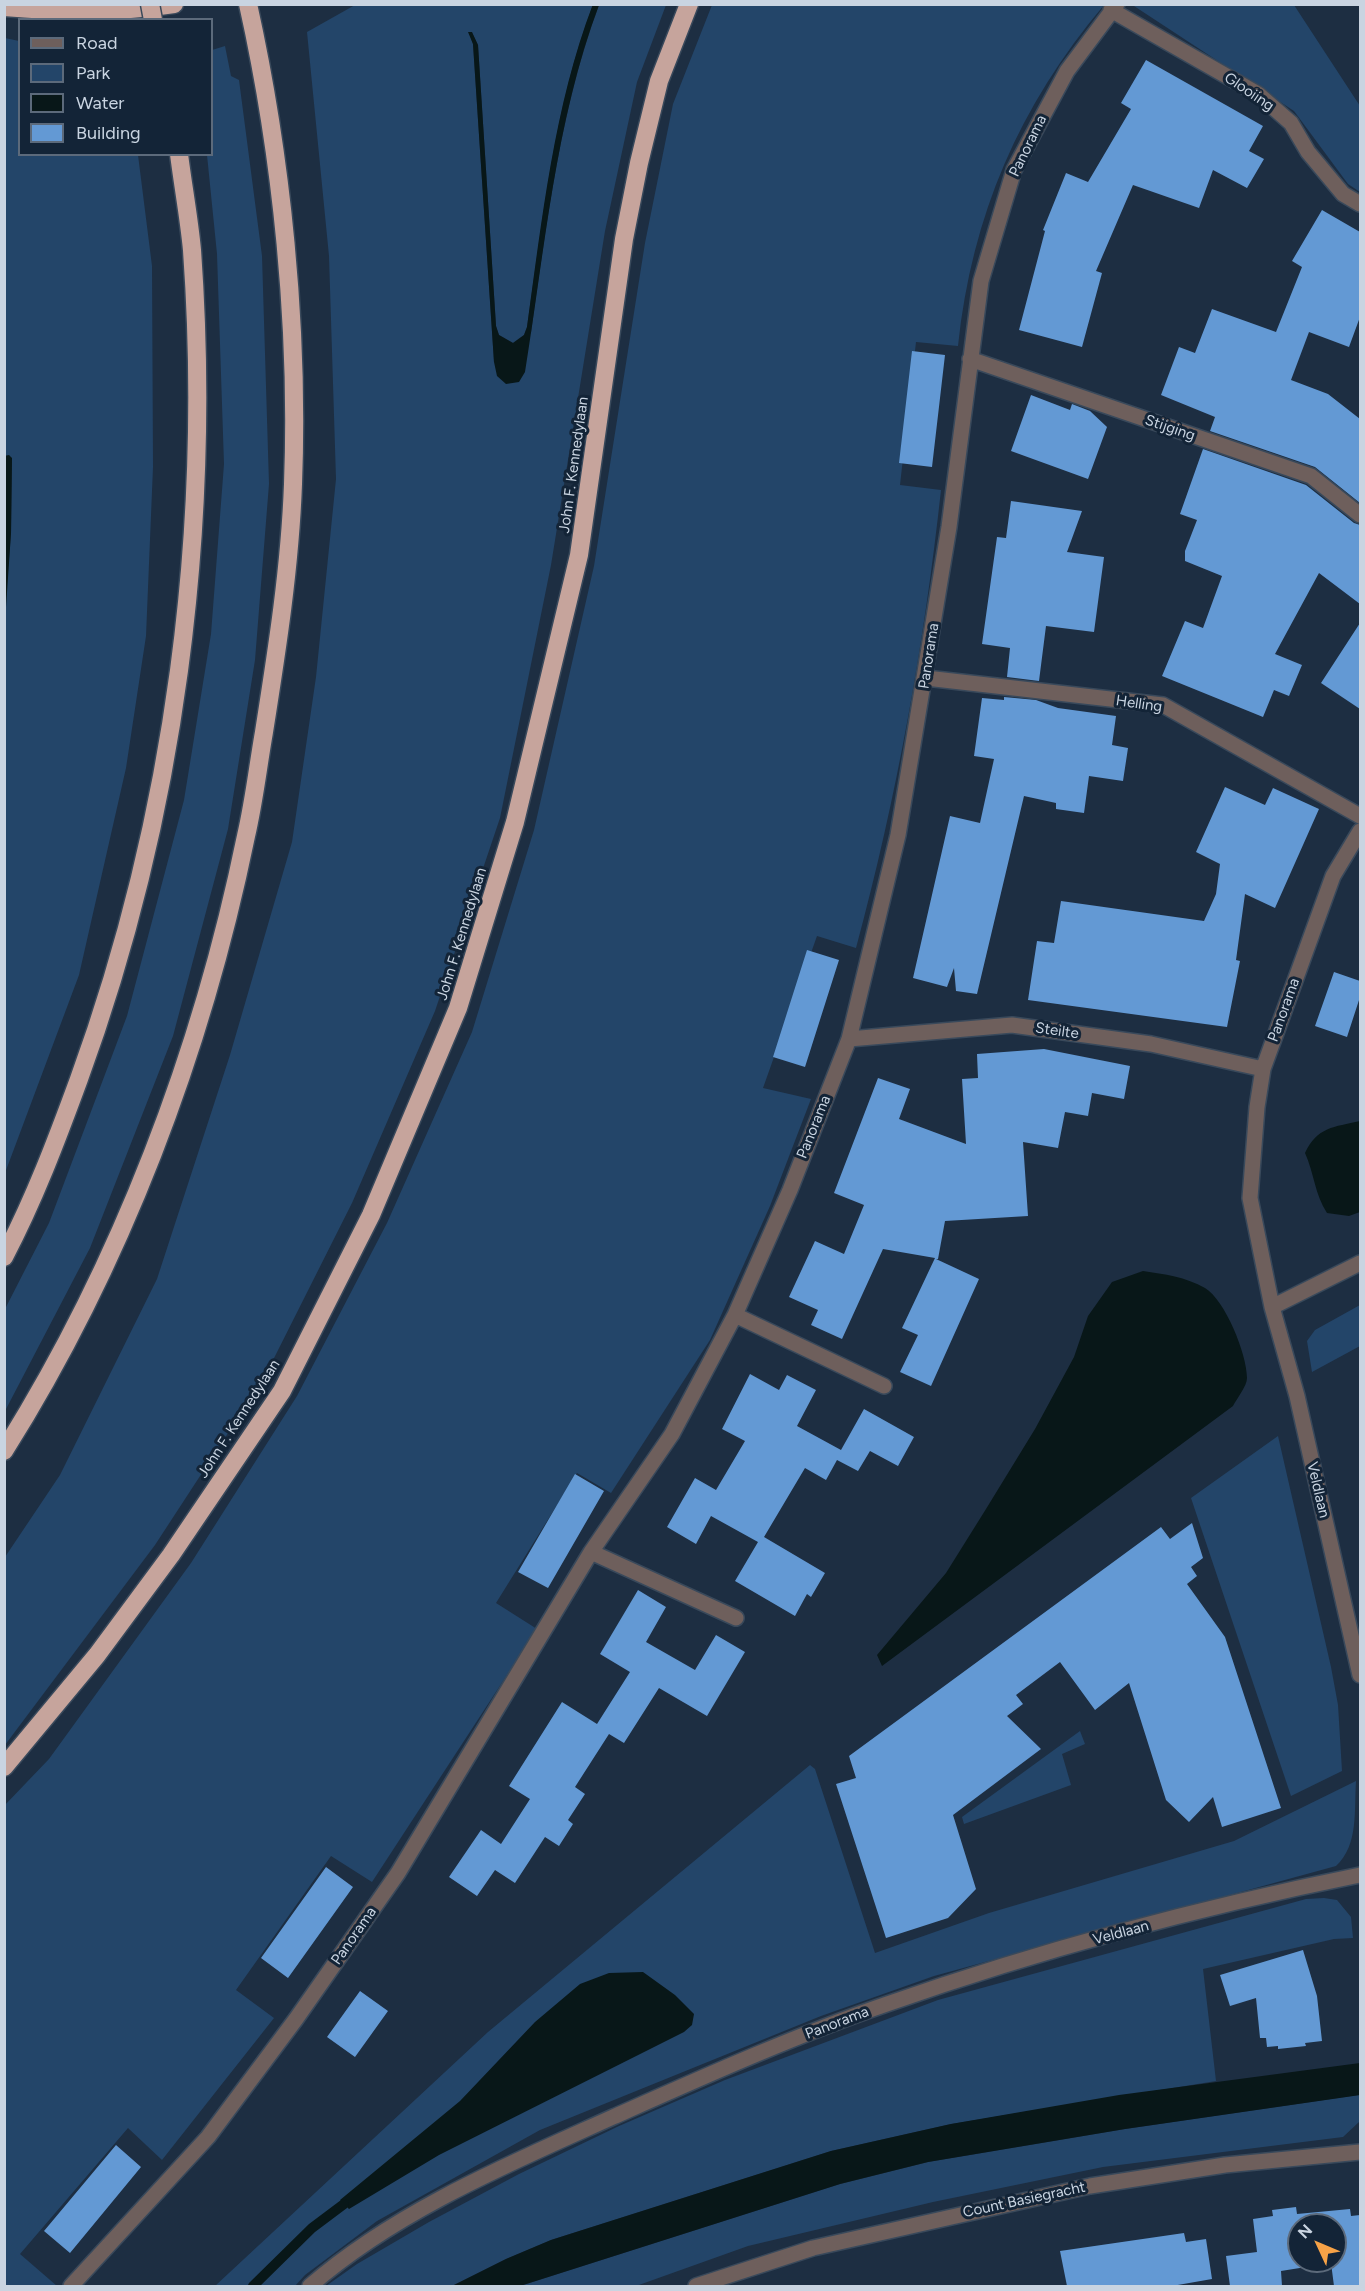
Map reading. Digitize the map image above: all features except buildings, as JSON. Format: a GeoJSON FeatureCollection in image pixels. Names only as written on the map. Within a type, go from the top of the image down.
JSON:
{"type":"FeatureCollection","features":[{"type":"Feature","properties":{"kind":"highway"},"geometry":{"type":"LineString","coordinates":[[4,7],[63,12],[129,11],[174,4]]}},
{"type":"Feature","properties":{"kind":"highway"},"geometry":{"type":"LineString","coordinates":[[4,1451],[59,1356],[99,1275],[180,1081],[246,836],[276,655],[293,485],[287,256],[256,41],[248,4]]}},
{"type":"Feature","properties":{"kind":"highway","name":"John F. Kennedylaan"},"geometry":{"type":"LineString","coordinates":[[4,1767],[97,1654],[171,1555],[282,1391],[371,1215],[459,1008],[515,822],[579,555],[624,239],[639,163],[659,81],[688,4]]}},
{"type":"Feature","properties":{"kind":"highway"},"geometry":{"type":"LineString","coordinates":[[4,1257],[27,1213],[104,1010],[135,899],[173,711],[192,549],[197,453],[197,355],[192,248],[179,156]]}},
{"type":"Feature","properties":{"kind":"street","name":"Glooiing"},"geometry":{"type":"LineString","coordinates":[[1114,7],[1258,94],[1291,123],[1308,152],[1343,194],[1360,204]]}},
{"type":"Feature","properties":{"kind":"street","name":"Panorama"},"geometry":{"type":"LineString","coordinates":[[71,2286],[208,2137],[297,2019],[398,1873],[591,1552],[672,1434],[735,1315],[790,1190],[849,1039],[898,836],[926,678],[981,280],[1014,170],[1067,72],[1114,7]]}},
{"type":"Feature","properties":{"kind":"street","name":"Stijging"},"geometry":{"type":"LineString","coordinates":[[970,359],[1311,477],[1360,514]]}},
{"type":"Feature","properties":{"kind":"street","name":"Helling"},"geometry":{"type":"LineString","coordinates":[[926,678],[1163,705],[1360,816]]}},
{"type":"Feature","properties":{"kind":"street","name":"Panorama"},"geometry":{"type":"LineString","coordinates":[[1272,1306],[1250,1198],[1257,1107],[1263,1069],[1333,876],[1360,831]]}},
{"type":"Feature","properties":{"kind":"street","name":"Steilte"},"geometry":{"type":"LineString","coordinates":[[849,1039],[1011,1025],[1151,1044],[1263,1069]]}},
{"type":"Feature","properties":{"kind":"street"},"geometry":{"type":"LineString","coordinates":[[1272,1306],[1360,1263]]}},
{"type":"Feature","properties":{"kind":"street","name":"Veldlaan"},"geometry":{"type":"LineString","coordinates":[[1272,1306],[1297,1396],[1360,1675]]}},
{"type":"Feature","properties":{"kind":"street"},"geometry":{"type":"LineString","coordinates":[[735,1315],[884,1386]]}},
{"type":"Feature","properties":{"kind":"street"},"geometry":{"type":"LineString","coordinates":[[591,1552],[736,1618]]}},
{"type":"Feature","properties":{"kind":"street","name":"Veldlaan"},"geometry":{"type":"LineString","coordinates":[[1056,1950],[1360,1875]]}},
{"type":"Feature","properties":{"kind":"street","name":"Panorama"},"geometry":{"type":"LineString","coordinates":[[310,2286],[354,2252],[431,2205],[522,2158],[597,2124],[790,2041],[886,2004],[1056,1950]]}},
{"type":"Feature","properties":{"kind":"street","name":"Count Basiegracht"},"geometry":{"type":"LineString","coordinates":[[706,2285],[813,2248],[1090,2186],[1226,2164],[1360,2151]]}},
{"type":"Feature","properties":{"kind":"green space"},"geometry":{"type":"Polygon","coordinates":[[[1136,4],[1294,5],[1360,106],[1360,192],[1348,184],[1294,111],[1134,6],[1136,4]]]}},
{"type":"Feature","properties":{"kind":"green space"},"geometry":{"type":"Polygon","coordinates":[[[355,5],[593,5],[568,83],[559,123],[527,327],[524,335],[513,343],[499,335],[496,326],[478,45],[472,33],[469,32],[473,44],[494,362],[531,333],[556,167],[574,85],[599,5],[666,5],[637,82],[605,231],[551,565],[500,818],[435,1011],[352,1203],[264,1378],[155,1545],[5,1745],[5,1557],[60,1475],[157,1279],[230,1055],[292,842],[316,677],[336,479],[329,256],[307,32],[355,5]]]}},
{"type":"Feature","properties":{"kind":"green space"},"geometry":{"type":"Polygon","coordinates":[[[712,5],[1104,5],[1047,82],[1004,164],[975,252],[958,346],[916,342],[900,485],[941,490],[908,720],[884,835],[856,948],[817,936],[763,1088],[811,1099],[770,1206],[710,1340],[611,1493],[577,1473],[496,1603],[537,1629],[372,1882],[331,1856],[236,1990],[274,2018],[162,2160],[128,2128],[20,2254],[57,2286],[5,2286],[4,1806],[49,1759],[191,1563],[297,1396],[387,1223],[472,1032],[534,830],[594,566],[645,243],[673,104],[712,5]]]}},
{"type":"Feature","properties":{"kind":"green space"},"geometry":{"type":"Polygon","coordinates":[[[5,38],[18,41],[18,156],[138,156],[152,266],[153,467],[146,636],[126,768],[79,975],[5,1173],[4,622],[11,533],[12,458],[4,456],[5,38]]]}},
{"type":"Feature","properties":{"kind":"green space"},"geometry":{"type":"Polygon","coordinates":[[[225,46],[231,76],[239,80],[262,256],[269,484],[255,660],[228,829],[173,1036],[90,1248],[5,1411],[5,1309],[49,1223],[127,1016],[184,800],[211,634],[224,464],[217,254],[207,156],[213,156],[213,50],[225,46]]]}},
{"type":"Feature","properties":{"kind":"green space"},"geometry":{"type":"Polygon","coordinates":[[[1360,1305],[1360,1346],[1312,1372],[1307,1341],[1315,1330],[1360,1305]]]}},
{"type":"Feature","properties":{"kind":"green space"},"geometry":{"type":"Polygon","coordinates":[[[1278,1436],[1331,1667],[1338,1705],[1342,1771],[1291,1796],[1191,1498],[1278,1436]]]}},
{"type":"Feature","properties":{"kind":"green space"},"geometry":{"type":"Polygon","coordinates":[[[1080,1731],[1085,1744],[1062,1754],[1071,1785],[964,1824],[962,1817],[1080,1731]]]}},
{"type":"Feature","properties":{"kind":"green space"},"geometry":{"type":"Polygon","coordinates":[[[810,1765],[815,1769],[875,1953],[989,1913],[1234,1841],[1356,1781],[1354,1826],[1349,1848],[1336,1866],[934,1976],[821,2016],[540,2130],[377,2221],[305,2275],[295,2286],[215,2286],[488,2032],[810,1765]]]}},
{"type":"Feature","properties":{"kind":"green space"},"geometry":{"type":"Polygon","coordinates":[[[1306,1899],[1337,1900],[1351,1917],[1353,1938],[1334,1939],[1203,1969],[1216,2081],[951,2124],[831,2151],[551,2240],[452,2286],[326,2286],[357,2264],[429,2222],[519,2174],[619,2126],[725,2080],[938,2000],[1306,1899]]]}},
{"type":"Feature","properties":{"kind":"green space"},"geometry":{"type":"Polygon","coordinates":[[[1359,2095],[1359,2122],[1343,2137],[1103,2167],[933,2202],[748,2246],[636,2286],[520,2286],[840,2184],[928,2162],[1125,2129],[1359,2095]]]}},
{"type":"Feature","properties":{"kind":"water"},"geometry":{"type":"Polygon","coordinates":[[[593,4],[599,5],[572,94],[553,186],[525,372],[519,382],[506,384],[497,376],[494,362],[473,44],[468,32],[472,32],[478,45],[496,326],[499,335],[513,343],[524,335],[527,327],[544,204],[559,123],[568,82],[593,4]]]}},
{"type":"Feature","properties":{"kind":"water"},"geometry":{"type":"Polygon","coordinates":[[[9,455],[12,458],[11,533],[5,622],[4,456],[9,455]]]}},
{"type":"Feature","properties":{"kind":"water"},"geometry":{"type":"Polygon","coordinates":[[[1360,1121],[1360,1212],[1349,1216],[1327,1213],[1305,1153],[1315,1138],[1327,1129],[1360,1121]]]}},
{"type":"Feature","properties":{"kind":"water"},"geometry":{"type":"Polygon","coordinates":[[[1143,1271],[1198,1284],[1213,1294],[1220,1304],[1234,1328],[1246,1368],[1247,1381],[1233,1406],[882,1666],[877,1655],[946,1573],[1035,1429],[1074,1357],[1088,1316],[1112,1282],[1143,1271]]]}},
{"type":"Feature","properties":{"kind":"water"},"geometry":{"type":"Polygon","coordinates":[[[643,1972],[675,1995],[694,2014],[692,2025],[684,2032],[439,2155],[349,2209],[340,2200],[460,2101],[535,2022],[580,1984],[609,1973],[643,1972]]]}},
{"type":"Feature","properties":{"kind":"water"},"geometry":{"type":"Polygon","coordinates":[[[1360,2063],[1360,2095],[1125,2129],[928,2162],[840,2184],[520,2286],[452,2286],[551,2240],[831,2151],[951,2124],[1119,2095],[1360,2063]]]}},
{"type":"Feature","properties":{"kind":"waterway"},"geometry":{"type":"LineString","coordinates":[[253,2286],[312,2228],[344,2204]]}}]}
